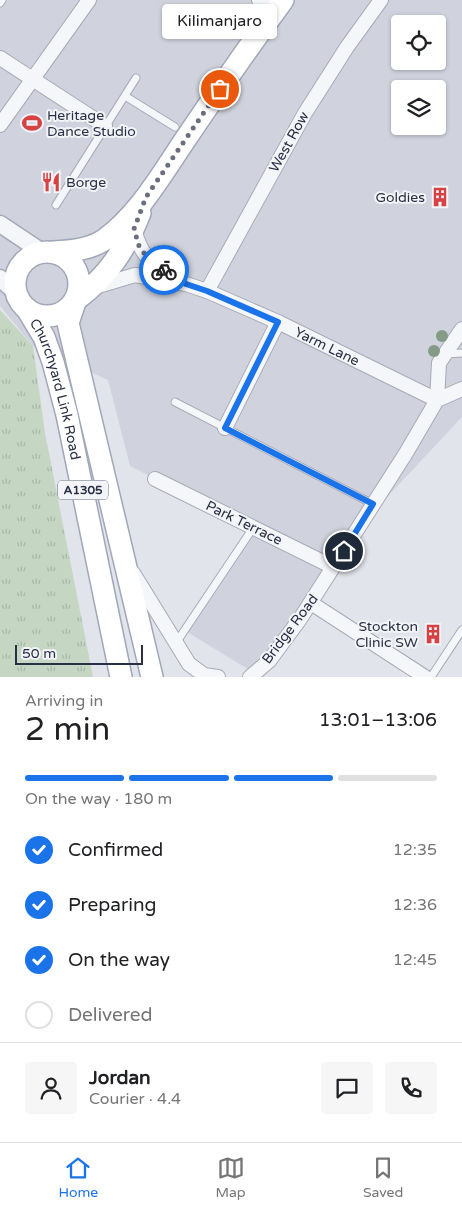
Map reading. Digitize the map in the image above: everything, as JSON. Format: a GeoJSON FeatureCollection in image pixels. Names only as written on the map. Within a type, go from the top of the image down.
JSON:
{"type":"FeatureCollection","features":[{"type":"Feature","properties":{"kind":"main road","name":"A1305"},"geometry":{"type":"LineString","coordinates":[[146,197],[134,229],[117,260],[67,310],[58,315],[47,317],[36,315],[22,301],[15,279],[20,267],[29,257],[47,252],[77,250],[103,241],[146,197],[273,3]]}},
{"type":"Feature","properties":{"kind":"main road","name":"A1305"},"geometry":{"type":"LineString","coordinates":[[47,252],[66,258],[76,268],[81,296]]}},
{"type":"Feature","properties":{"kind":"main road","name":"Churchyard Link Road"},"geometry":{"type":"LineString","coordinates":[[81,296],[68,323],[152,677]]}},
{"type":"Feature","properties":{"kind":"main road","name":"Churchyard Link Road"},"geometry":{"type":"LineString","coordinates":[[22,301],[44,337],[53,362],[67,415],[121,677]]}},
{"type":"Feature","properties":{"kind":"street"},"geometry":{"type":"LineString","coordinates":[[0,125],[89,0]]}},
{"type":"Feature","properties":{"kind":"street","name":"West Row"},"geometry":{"type":"LineString","coordinates":[[207,291],[305,113],[347,47],[381,0]]}},
{"type":"Feature","properties":{"kind":"street"},"geometry":{"type":"LineString","coordinates":[[0,58],[106,126]]}},
{"type":"Feature","properties":{"kind":"street"},"geometry":{"type":"LineString","coordinates":[[0,224],[47,252]]}},
{"type":"Feature","properties":{"kind":"street","name":"Yarm Lane"},"geometry":{"type":"LineString","coordinates":[[134,229],[139,246],[151,263],[186,284]]}},
{"type":"Feature","properties":{"kind":"street","name":"Yarm Lane"},"geometry":{"type":"LineString","coordinates":[[81,296],[135,275],[186,284],[207,291],[278,322],[437,400]]}},
{"type":"Feature","properties":{"kind":"street"},"geometry":{"type":"LineString","coordinates":[[0,278],[22,301]]}},
{"type":"Feature","properties":{"kind":"street"},"geometry":{"type":"LineString","coordinates":[[225,428],[278,322]]}},
{"type":"Feature","properties":{"kind":"street"},"geometry":{"type":"LineString","coordinates":[[462,329],[439,363],[437,400],[462,390]]}},
{"type":"Feature","properties":{"kind":"street","name":"Bridge Road"},"geometry":{"type":"LineString","coordinates":[[250,677],[269,661],[311,603],[437,400]]}},
{"type":"Feature","properties":{"kind":"street","name":"Park Terrace"},"geometry":{"type":"LineString","coordinates":[[155,479],[334,567]]}},
{"type":"Feature","properties":{"kind":"street"},"geometry":{"type":"LineString","coordinates":[[124,558],[189,664],[204,675],[218,677]]}},
{"type":"Feature","properties":{"kind":"street"},"geometry":{"type":"LineString","coordinates":[[311,603],[425,677]]}},
{"type":"Feature","properties":{"kind":"lane"},"geometry":{"type":"LineString","coordinates":[[56,205],[136,78]]}},
{"type":"Feature","properties":{"kind":"lane"},"geometry":{"type":"LineString","coordinates":[[126,96],[174,127]]}},
{"type":"Feature","properties":{"kind":"lane"},"geometry":{"type":"LineString","coordinates":[[445,354],[462,353]]}},
{"type":"Feature","properties":{"kind":"lane"},"geometry":{"type":"LineString","coordinates":[[175,402],[373,504]]}},
{"type":"Feature","properties":{"kind":"lane"},"geometry":{"type":"LineString","coordinates":[[176,643],[253,528]]}},
{"type":"Feature","properties":{"kind":"lane"},"geometry":{"type":"LineString","coordinates":[[431,677],[462,630]]}},
{"type":"Feature","properties":{"kind":"shaded area"},"geometry":{"type":"Polygon","coordinates":[[[0,0],[462,0],[462,417],[375,510],[254,673],[184,630],[252,528],[130,466],[108,380],[33,346],[0,306],[0,0]]]}},
{"type":"Feature","properties":{"kind":"green space"},"geometry":{"type":"Polygon","coordinates":[[[0,310],[33,346],[45,433],[93,677],[0,677],[0,310]]]}},
{"type":"Feature","properties":{"kind":"way so far"},"geometry":{"type":"LineString","coordinates":[[164,270],[151,263],[139,246],[134,229],[146,197],[220,89]]}},
{"type":"Feature","properties":{"kind":"place","name":"Kilimanjaro"},"geometry":{"type":"Point","coordinates":[220,89]}},
{"type":"Feature","properties":{"kind":"place","name":"Heritage Dance Studio"},"geometry":{"type":"Point","coordinates":[32,123]}},
{"type":"Feature","properties":{"kind":"place","name":"Borge"},"geometry":{"type":"Point","coordinates":[51,182]}},
{"type":"Feature","properties":{"kind":"place","name":"Goldies"},"geometry":{"type":"Point","coordinates":[440,197]}},
{"type":"Feature","properties":{"kind":"place","name":"Stockton Clinic SW"},"geometry":{"type":"Point","coordinates":[433,634]}},
{"type":"Feature","properties":{"kind":"route"},"geometry":{"type":"LineString","coordinates":[[164,270],[186,284],[207,291],[278,322],[225,428],[373,504],[344,551]]}}]}
